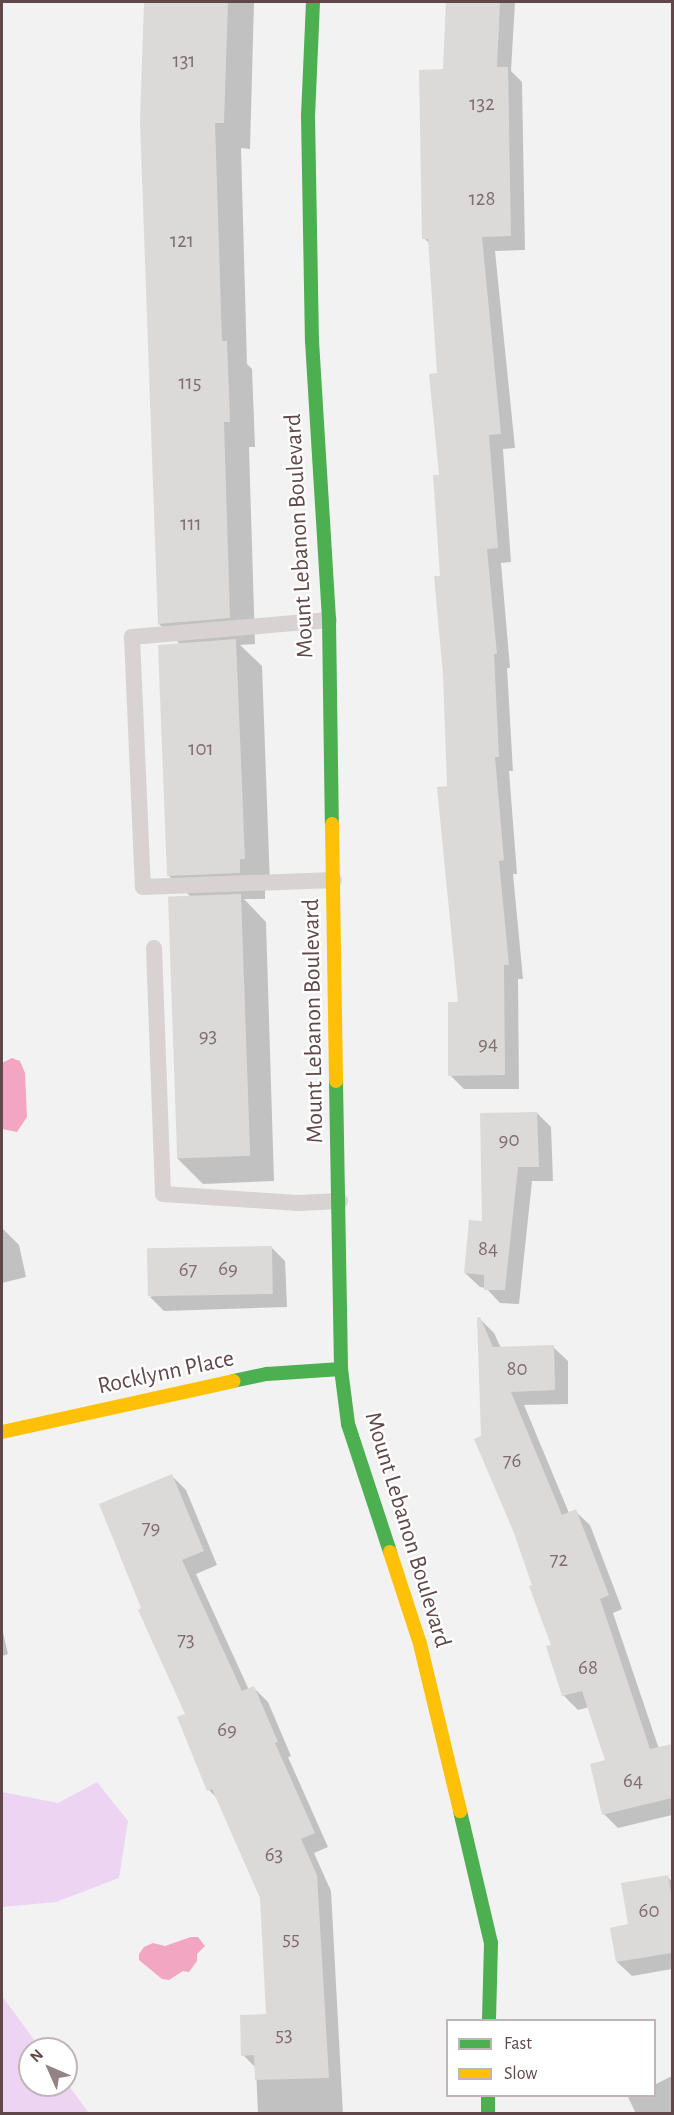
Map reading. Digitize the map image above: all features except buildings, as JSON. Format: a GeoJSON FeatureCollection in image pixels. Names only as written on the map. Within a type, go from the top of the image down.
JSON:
{"type":"FeatureCollection","features":[{"type":"Feature","properties":{"kind":"street","name":"Mount Lebanon Boulevard"},"geometry":{"type":"LineString","coordinates":[[313,2],[308,115],[312,341],[329,620],[341,1369],[348,1424],[420,1644],[491,1943],[489,2019]]}},
{"type":"Feature","properties":{"kind":"street","name":"Rocklynn Place"},"geometry":{"type":"LineString","coordinates":[[2,1432],[267,1374],[341,1369]]}},
{"type":"Feature","properties":{"kind":"street"},"geometry":{"type":"LineString","coordinates":[[488,2097],[488,2114]]}},
{"type":"Feature","properties":{"kind":"lane"},"geometry":{"type":"LineString","coordinates":[[329,620],[132,637],[143,887],[334,880]]}},
{"type":"Feature","properties":{"kind":"lane"},"geometry":{"type":"LineString","coordinates":[[154,948],[163,1194],[298,1203],[340,1201]]}},
{"type":"Feature","properties":{"kind":"shaded area"},"geometry":{"type":"Polygon","coordinates":[[[12,1058],[20,1061],[25,1073],[27,1117],[17,1132],[2,1129],[2,1063],[12,1058]]]}},
{"type":"Feature","properties":{"kind":"shaded area"},"geometry":{"type":"Polygon","coordinates":[[[97,1782],[128,1821],[119,1878],[56,1902],[2,1907],[2,1792],[58,1803],[97,1782]]]}},
{"type":"Feature","properties":{"kind":"shaded area"},"geometry":{"type":"Polygon","coordinates":[[[191,1937],[198,1937],[205,1946],[197,1954],[197,1961],[189,1972],[183,1971],[169,1980],[162,1979],[139,1960],[139,1954],[144,1947],[153,1943],[165,1946],[191,1937]]]}},
{"type":"Feature","properties":{"kind":"shaded area"},"geometry":{"type":"Polygon","coordinates":[[[2,1996],[32,2037],[18,2037],[18,2097],[77,2097],[89,2113],[2,2113],[2,1996]]]}},
{"type":"Feature","properties":{"kind":"traffic: fast"},"geometry":{"type":"LineString","coordinates":[[313,2],[308,115],[312,341],[329,620],[332,824]]}},
{"type":"Feature","properties":{"kind":"traffic: fast"},"geometry":{"type":"LineString","coordinates":[[336,1081],[341,1369],[348,1424],[390,1552]]}},
{"type":"Feature","properties":{"kind":"traffic: fast"},"geometry":{"type":"LineString","coordinates":[[233,1381],[267,1374],[341,1369]]}},
{"type":"Feature","properties":{"kind":"traffic: fast"},"geometry":{"type":"LineString","coordinates":[[460,1811],[491,1943],[489,2019]]}},
{"type":"Feature","properties":{"kind":"traffic: fast"},"geometry":{"type":"LineString","coordinates":[[488,2097],[488,2114]]}},
{"type":"Feature","properties":{"kind":"traffic: slow"},"geometry":{"type":"LineString","coordinates":[[332,824],[336,1081]]}},
{"type":"Feature","properties":{"kind":"traffic: slow"},"geometry":{"type":"LineString","coordinates":[[2,1432],[233,1381]]}},
{"type":"Feature","properties":{"kind":"traffic: slow"},"geometry":{"type":"LineString","coordinates":[[390,1552],[420,1644],[460,1811]]}}]}
